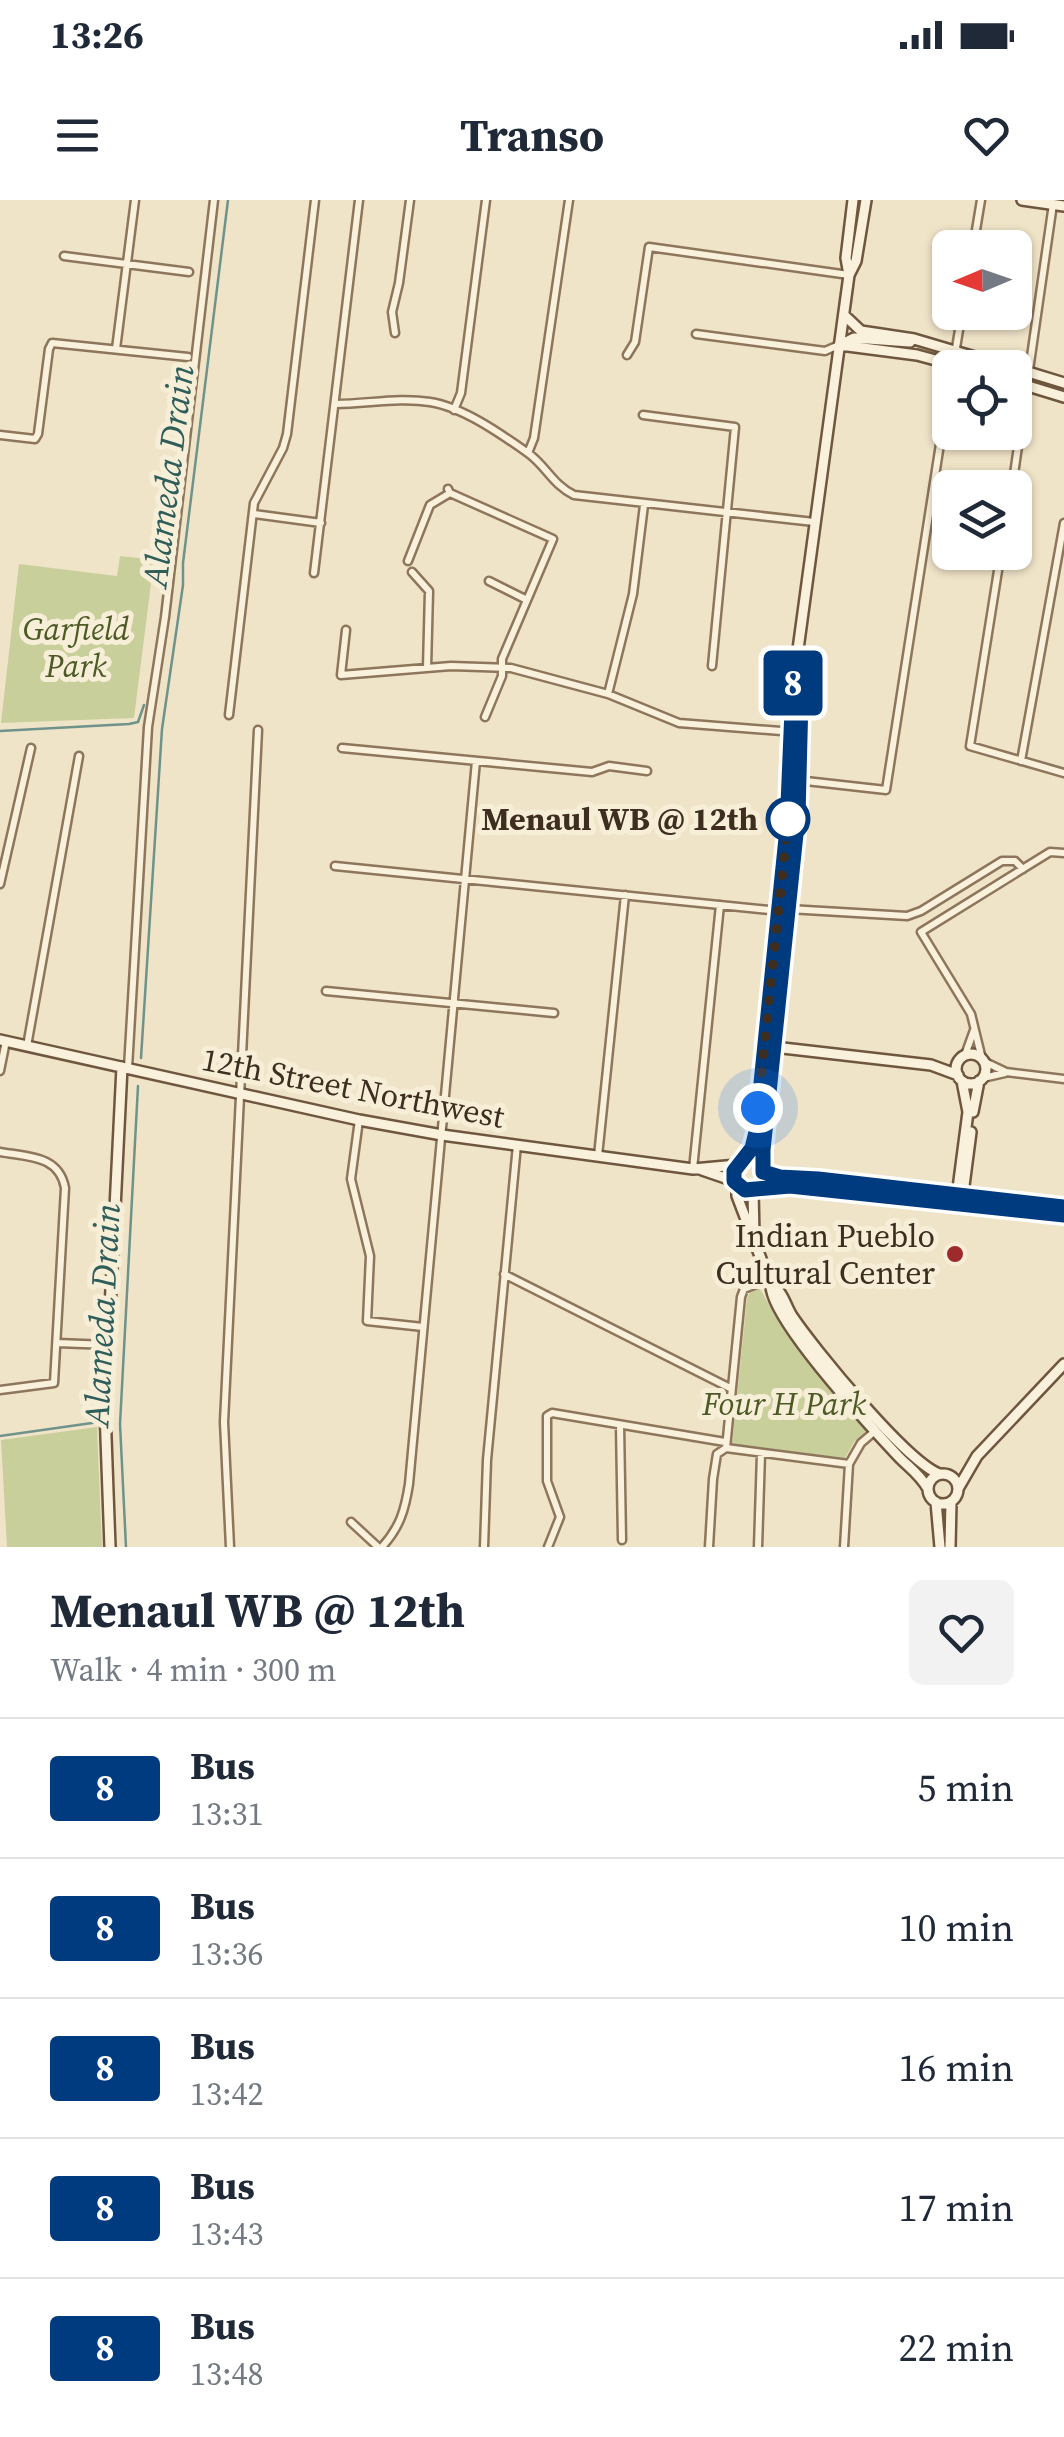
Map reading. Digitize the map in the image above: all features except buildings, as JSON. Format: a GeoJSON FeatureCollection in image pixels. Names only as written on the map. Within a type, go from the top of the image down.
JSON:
{"type":"FeatureCollection","features":[{"type":"Feature","properties":{"kind":"main road"},"geometry":{"type":"LineString","coordinates":[[754,1237],[755,1189],[762,1170],[794,780],[797,659],[849,275],[846,258],[853,200]]}},
{"type":"Feature","properties":{"kind":"main road"},"geometry":{"type":"LineString","coordinates":[[849,275],[856,261],[866,200]]}},
{"type":"Feature","properties":{"kind":"main road"},"geometry":{"type":"LineString","coordinates":[[1022,200],[1059,205]]}},
{"type":"Feature","properties":{"kind":"main road"},"geometry":{"type":"LineString","coordinates":[[844,315],[861,330],[949,350]]}},
{"type":"Feature","properties":{"kind":"main road"},"geometry":{"type":"LineString","coordinates":[[840,345],[854,338],[921,342]]}},
{"type":"Feature","properties":{"kind":"main road"},"geometry":{"type":"LineString","coordinates":[[840,345],[900,352],[932,360]]}},
{"type":"Feature","properties":{"kind":"main road"},"geometry":{"type":"LineString","coordinates":[[1032,373],[1064,383]]}},
{"type":"Feature","properties":{"kind":"main road"},"geometry":{"type":"LineString","coordinates":[[1032,387],[1064,396]]}},
{"type":"Feature","properties":{"kind":"main road","name":"12th Street Northwest"},"geometry":{"type":"LineString","coordinates":[[3,1041],[358,1120],[696,1169],[755,1189]]}},
{"type":"Feature","properties":{"kind":"main road"},"geometry":{"type":"LineString","coordinates":[[771,1047],[932,1065],[960,1078],[981,1080]]}},
{"type":"Feature","properties":{"kind":"main road"},"geometry":{"type":"LineString","coordinates":[[771,1047],[755,1141],[740,1163],[735,1183],[737,1196],[777,1304],[806,1349],[898,1456],[918,1473],[936,1502],[940,1547]]}},
{"type":"Feature","properties":{"kind":"main road"},"geometry":{"type":"LineString","coordinates":[[932,1065],[974,1054],[983,1060],[986,1071],[974,1095],[961,1198]]}},
{"type":"Feature","properties":{"kind":"main road"},"geometry":{"type":"LineString","coordinates":[[961,1198],[968,1112],[960,1078],[962,1058]]}},
{"type":"Feature","properties":{"kind":"main road"},"geometry":{"type":"LineString","coordinates":[[110,1547],[105,1426],[125,1068]]}},
{"type":"Feature","properties":{"kind":"main road"},"geometry":{"type":"LineString","coordinates":[[740,1163],[754,1161],[762,1170],[780,1177],[1064,1211]]}},
{"type":"Feature","properties":{"kind":"main road","name":"12th Street Northwest"},"geometry":{"type":"LineString","coordinates":[[696,1169],[740,1163]]}},
{"type":"Feature","properties":{"kind":"main road"},"geometry":{"type":"LineString","coordinates":[[755,1189],[790,1186],[961,1198]]}},
{"type":"Feature","properties":{"kind":"main road"},"geometry":{"type":"LineString","coordinates":[[770,1282],[778,1288],[792,1315],[893,1438],[914,1458],[955,1478],[958,1488]]}},
{"type":"Feature","properties":{"kind":"main road"},"geometry":{"type":"LineString","coordinates":[[950,1547],[952,1502],[977,1456],[1064,1364]]}},
{"type":"Feature","properties":{"kind":"main road"},"geometry":{"type":"LineString","coordinates":[[928,1489],[931,1480],[977,1456]]}},
{"type":"Feature","properties":{"kind":"main road"},"geometry":{"type":"LineString","coordinates":[[936,1502],[952,1502]]}},
{"type":"Feature","properties":{"kind":"street"},"geometry":{"type":"LineString","coordinates":[[116,349],[135,200]]}},
{"type":"Feature","properties":{"kind":"street"},"geometry":{"type":"LineString","coordinates":[[125,1068],[148,727],[165,617],[214,200]]}},
{"type":"Feature","properties":{"kind":"street"},"geometry":{"type":"LineString","coordinates":[[229,714],[254,514],[259,490],[287,434],[315,200]]}},
{"type":"Feature","properties":{"kind":"street"},"geometry":{"type":"LineString","coordinates":[[314,574],[359,200]]}},
{"type":"Feature","properties":{"kind":"street"},"geometry":{"type":"LineString","coordinates":[[394,333],[392,312],[410,200]]}},
{"type":"Feature","properties":{"kind":"street"},"geometry":{"type":"LineString","coordinates":[[454,410],[460,393],[486,200]]}},
{"type":"Feature","properties":{"kind":"street"},"geometry":{"type":"LineString","coordinates":[[528,453],[534,438],[568,200]]}},
{"type":"Feature","properties":{"kind":"street"},"geometry":{"type":"LineString","coordinates":[[976,230],[980,200]]}},
{"type":"Feature","properties":{"kind":"street"},"geometry":{"type":"LineString","coordinates":[[1032,360],[1059,205]]}},
{"type":"Feature","properties":{"kind":"street"},"geometry":{"type":"LineString","coordinates":[[626,355],[635,342],[649,248],[849,275]]}},
{"type":"Feature","properties":{"kind":"street"},"geometry":{"type":"LineString","coordinates":[[64,256],[189,272]]}},
{"type":"Feature","properties":{"kind":"street"},"geometry":{"type":"LineString","coordinates":[[696,334],[825,351],[840,345]]}},
{"type":"Feature","properties":{"kind":"street"},"geometry":{"type":"LineString","coordinates":[[0,435],[34,440],[38,434],[48,348],[52,344],[188,358]]}},
{"type":"Feature","properties":{"kind":"street"},"geometry":{"type":"LineString","coordinates":[[336,404],[424,401],[454,410],[528,453],[542,464],[554,482],[574,495],[814,522]]}},
{"type":"Feature","properties":{"kind":"street"},"geometry":{"type":"LineString","coordinates":[[643,415],[735,426],[710,653],[712,666]]}},
{"type":"Feature","properties":{"kind":"street"},"geometry":{"type":"LineString","coordinates":[[794,780],[886,790],[939,450]]}},
{"type":"Feature","properties":{"kind":"street"},"geometry":{"type":"LineString","coordinates":[[408,561],[430,505],[449,491],[552,540],[486,717]]}},
{"type":"Feature","properties":{"kind":"street"},"geometry":{"type":"LineString","coordinates":[[608,694],[634,594],[644,505]]}},
{"type":"Feature","properties":{"kind":"street"},"geometry":{"type":"LineString","coordinates":[[254,514],[321,523]]}},
{"type":"Feature","properties":{"kind":"street"},"geometry":{"type":"LineString","coordinates":[[1021,762],[1064,523]]}},
{"type":"Feature","properties":{"kind":"street"},"geometry":{"type":"LineString","coordinates":[[999,570],[970,746],[1064,773]]}},
{"type":"Feature","properties":{"kind":"street"},"geometry":{"type":"LineString","coordinates":[[412,572],[429,591],[427,668]]}},
{"type":"Feature","properties":{"kind":"street"},"geometry":{"type":"LineString","coordinates":[[489,581],[527,600]]}},
{"type":"Feature","properties":{"kind":"street"},"geometry":{"type":"LineString","coordinates":[[346,630],[341,675],[502,667],[608,694],[679,723],[796,732]]}},
{"type":"Feature","properties":{"kind":"street"},"geometry":{"type":"LineString","coordinates":[[230,1547],[224,1422],[258,730]]}},
{"type":"Feature","properties":{"kind":"street"},"geometry":{"type":"LineString","coordinates":[[0,884],[31,748]]}},
{"type":"Feature","properties":{"kind":"street"},"geometry":{"type":"LineString","coordinates":[[342,748],[592,772],[609,766],[648,771]]}},
{"type":"Feature","properties":{"kind":"street"},"geometry":{"type":"LineString","coordinates":[[27,1046],[79,756]]}},
{"type":"Feature","properties":{"kind":"street"},"geometry":{"type":"LineString","coordinates":[[352,1522],[380,1547],[397,1531],[404,1514],[476,761]]}},
{"type":"Feature","properties":{"kind":"street"},"geometry":{"type":"LineString","coordinates":[[1064,853],[1050,852],[921,932],[971,1014],[983,1060],[1006,1072],[1064,1080]]}},
{"type":"Feature","properties":{"kind":"street"},"geometry":{"type":"LineString","coordinates":[[335,866],[720,905],[914,915],[1002,862],[1015,861],[1022,869]]}},
{"type":"Feature","properties":{"kind":"street"},"geometry":{"type":"LineString","coordinates":[[598,1156],[625,895]]}},
{"type":"Feature","properties":{"kind":"street"},"geometry":{"type":"LineString","coordinates":[[696,1169],[720,905]]}},
{"type":"Feature","properties":{"kind":"street"},"geometry":{"type":"LineString","coordinates":[[326,992],[554,1012]]}},
{"type":"Feature","properties":{"kind":"street"},"geometry":{"type":"LineString","coordinates":[[962,1058],[975,1029]]}},
{"type":"Feature","properties":{"kind":"street"},"geometry":{"type":"LineString","coordinates":[[0,1071],[3,1041]]}},
{"type":"Feature","properties":{"kind":"street"},"geometry":{"type":"LineString","coordinates":[[981,1080],[1006,1072]]}},
{"type":"Feature","properties":{"kind":"street"},"geometry":{"type":"LineString","coordinates":[[358,1120],[351,1179],[370,1256],[366,1322],[423,1327]]}},
{"type":"Feature","properties":{"kind":"street"},"geometry":{"type":"LineString","coordinates":[[484,1547],[487,1460],[517,1145]]}},
{"type":"Feature","properties":{"kind":"street"},"geometry":{"type":"LineString","coordinates":[[0,1152],[44,1160],[55,1166],[62,1176],[64,1205],[54,1383],[0,1390]]}},
{"type":"Feature","properties":{"kind":"street"},"geometry":{"type":"LineString","coordinates":[[504,1274],[730,1388]]}},
{"type":"Feature","properties":{"kind":"street"},"geometry":{"type":"LineString","coordinates":[[709,1547],[713,1479],[718,1454],[726,1445],[741,1297],[744,1290],[770,1282]]}},
{"type":"Feature","properties":{"kind":"street"},"geometry":{"type":"LineString","coordinates":[[57,1343],[108,1345]]}},
{"type":"Feature","properties":{"kind":"street"},"geometry":{"type":"LineString","coordinates":[[548,1547],[560,1517],[547,1481],[548,1416],[552,1412],[761,1454],[849,1464]]}},
{"type":"Feature","properties":{"kind":"street"},"geometry":{"type":"LineString","coordinates":[[620,1424],[622,1540]]}},
{"type":"Feature","properties":{"kind":"street"},"geometry":{"type":"LineString","coordinates":[[844,1547],[849,1464],[861,1443],[876,1430]]}},
{"type":"Feature","properties":{"kind":"street"},"geometry":{"type":"LineString","coordinates":[[758,1547],[761,1454]]}},
{"type":"Feature","properties":{"kind":"green space","name":"Garfield Park"},"geometry":{"type":"Polygon","coordinates":[[[120,556],[164,561],[163,570],[153,568],[134,718],[1,723],[19,564],[117,576],[120,556]]]}},
{"type":"Feature","properties":{"kind":"green space","name":"Four H Park"},"geometry":{"type":"Polygon","coordinates":[[[760,1289],[784,1330],[867,1430],[845,1458],[732,1445],[747,1299],[750,1292],[760,1289]]]}},
{"type":"Feature","properties":{"kind":"green space"},"geometry":{"type":"Polygon","coordinates":[[[97,1427],[102,1547],[7,1547],[1,1440],[97,1427]]]}},
{"type":"Feature","properties":{"kind":"waterway","name":"Alameda Drain"},"geometry":{"type":"LineString","coordinates":[[141,1058],[162,729],[183,585],[228,200]]}},
{"type":"Feature","properties":{"kind":"waterway"},"geometry":{"type":"LineString","coordinates":[[0,731],[129,724],[138,722],[144,705]]}},
{"type":"Feature","properties":{"kind":"waterway","name":"Alameda Drain"},"geometry":{"type":"LineString","coordinates":[[126,1547],[120,1424],[138,1086]]}},
{"type":"Feature","properties":{"kind":"waterway"},"geometry":{"type":"LineString","coordinates":[[0,1436],[99,1422]]}},
{"type":"Feature","properties":{"kind":"bus line","name":"8"},"geometry":{"type":"LineString","coordinates":[[1064,1207],[780,1177],[761,1168],[798,815],[801,686],[797,659],[787,828],[766,1046],[756,1132],[752,1148],[734,1171],[736,1186],[745,1190],[790,1186],[1064,1215]]}},
{"type":"Feature","properties":{"kind":"place","name":"Menaul WB @ 12th"},"geometry":{"type":"Point","coordinates":[788,819]}},
{"type":"Feature","properties":{"kind":"place","name":"Indian Pueblo Cultural Center"},"geometry":{"type":"Point","coordinates":[955,1254]}},
{"type":"Feature","properties":{"kind":"route"},"geometry":{"type":"LineString","coordinates":[[758,1108],[788,819]]}}]}
